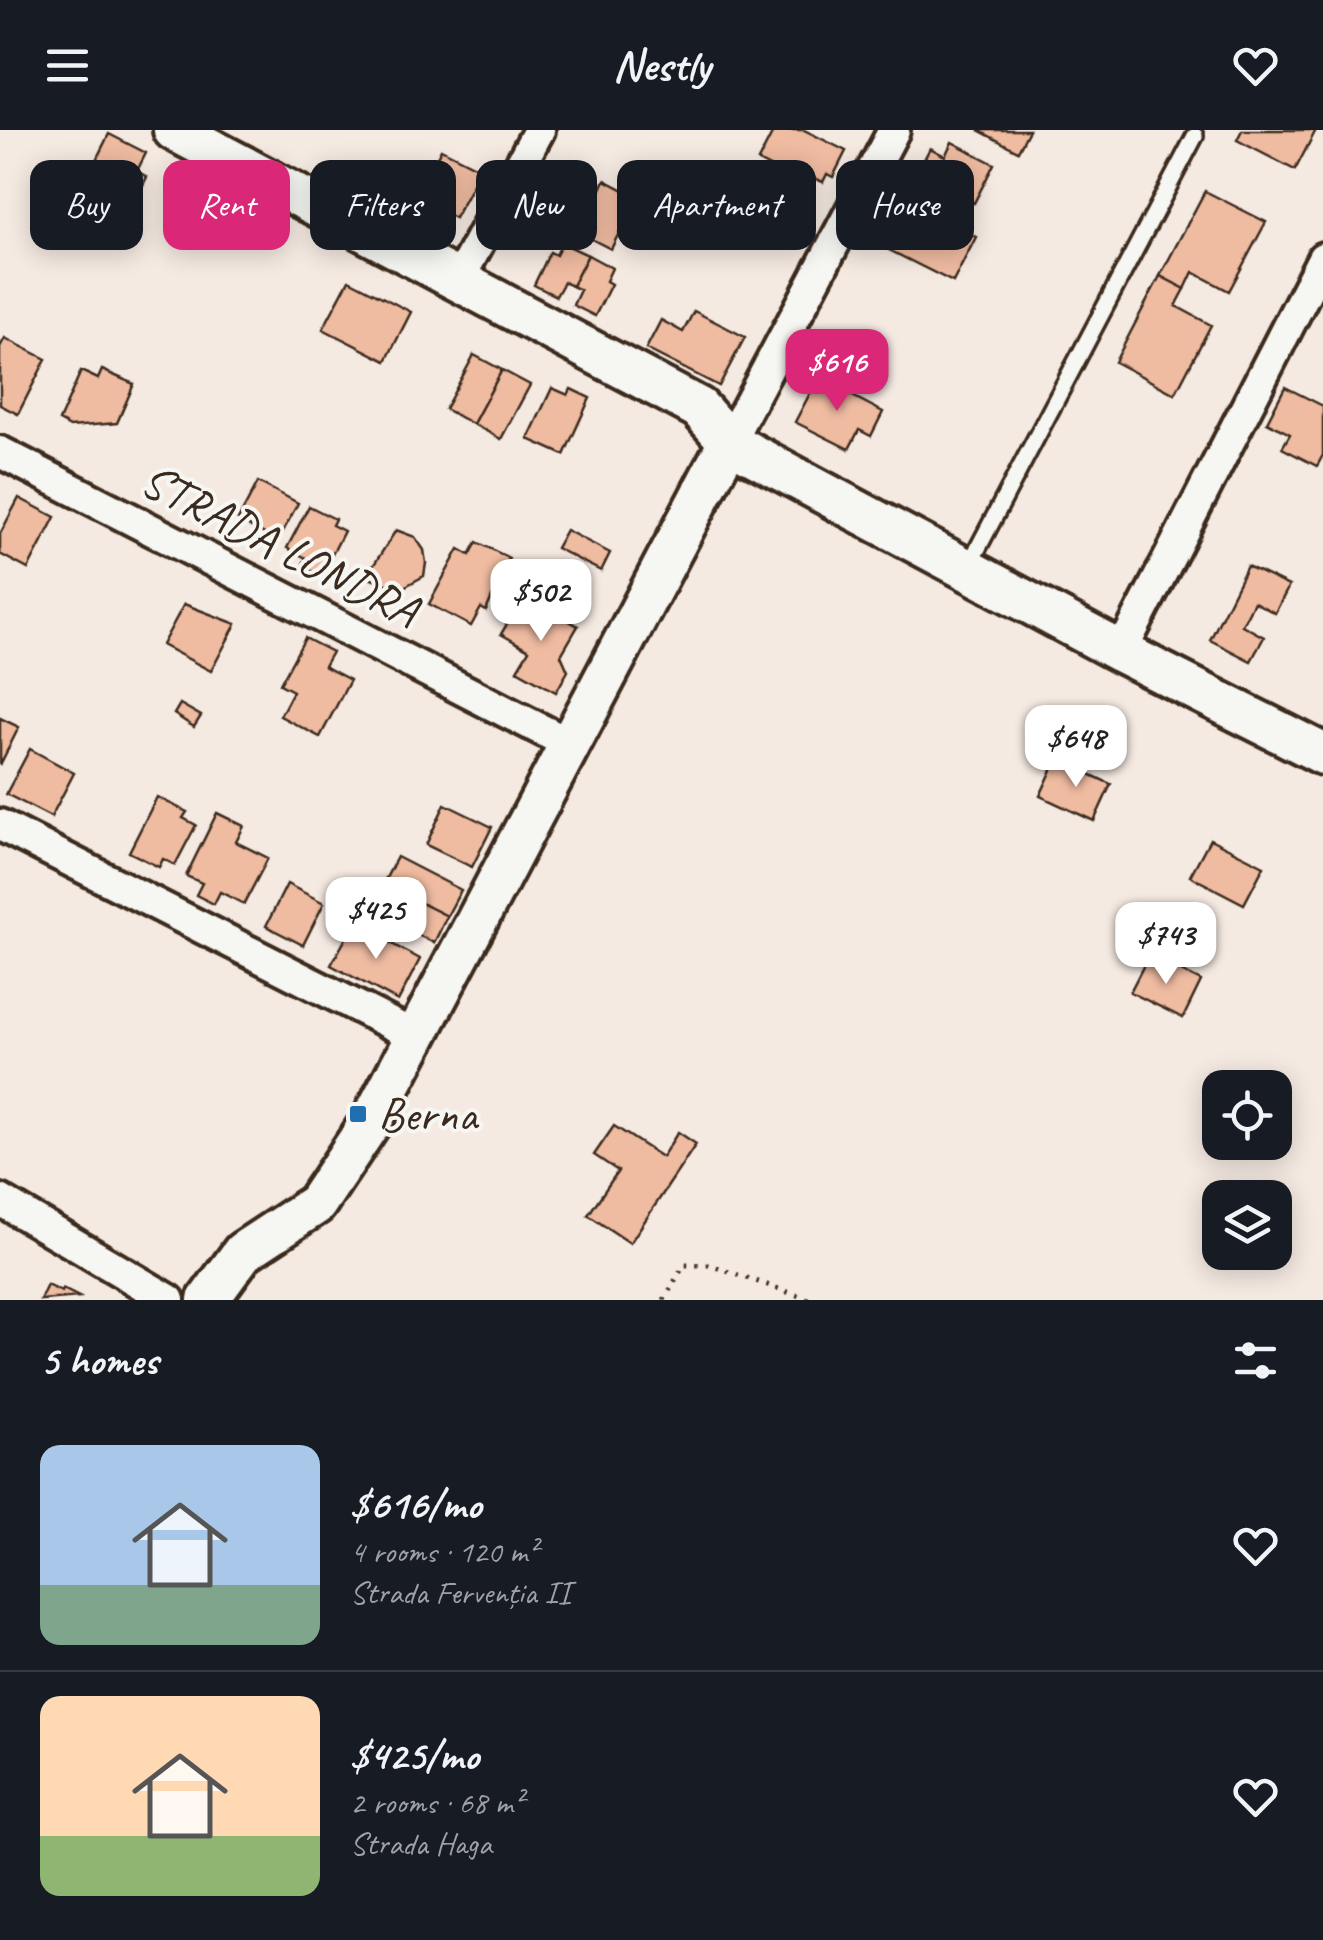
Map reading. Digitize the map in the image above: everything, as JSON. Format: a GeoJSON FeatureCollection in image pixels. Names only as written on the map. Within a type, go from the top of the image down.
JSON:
{"type":"FeatureCollection","features":[{"type":"Feature","properties":{"kind":"street"},"geometry":{"type":"LineString","coordinates":[[458,282],[539,130]]}},
{"type":"Feature","properties":{"kind":"street"},"geometry":{"type":"LineString","coordinates":[[208,1300],[243,1252],[316,1204],[372,1120],[894,130]]}},
{"type":"Feature","properties":{"kind":"street"},"geometry":{"type":"LineString","coordinates":[[181,131],[698,408],[729,442],[1120,652],[1323,754]]}},
{"type":"Feature","properties":{"kind":"street"},"geometry":{"type":"LineString","coordinates":[[1120,652],[1323,258]]}},
{"type":"Feature","properties":{"kind":"street","name":"STRADA LONDRA"},"geometry":{"type":"LineString","coordinates":[[0,452],[572,746]]}},
{"type":"Feature","properties":{"kind":"street"},"geometry":{"type":"LineString","coordinates":[[0,825],[417,1036]]}},
{"type":"Feature","properties":{"kind":"street"},"geometry":{"type":"LineString","coordinates":[[0,1200],[169,1300]]}},
{"type":"Feature","properties":{"kind":"lane"},"geometry":{"type":"LineString","coordinates":[[966,570],[1195,136]]}},
{"type":"Feature","properties":{"kind":"path"},"geometry":{"type":"LineString","coordinates":[[664,1300],[684,1265],[709,1265],[812,1300]]}},
{"type":"Feature","properties":{"kind":"building"},"geometry":{"type":"Polygon","coordinates":[[[774,130],[804,130],[846,151],[842,160],[836,160],[833,177],[827,174],[823,182],[816,179],[816,160],[759,160],[774,130]]]}},
{"type":"Feature","properties":{"kind":"building"},"geometry":{"type":"Polygon","coordinates":[[[978,130],[1029,130],[1018,151],[978,130]]]}},
{"type":"Feature","properties":{"kind":"building"},"geometry":{"type":"Polygon","coordinates":[[[1242,130],[1316,130],[1295,170],[1237,140],[1242,130]]]}},
{"type":"Feature","properties":{"kind":"building"},"geometry":{"type":"Polygon","coordinates":[[[109,134],[146,153],[142,160],[96,160],[109,134]]]}},
{"type":"Feature","properties":{"kind":"building"},"geometry":{"type":"Polygon","coordinates":[[[952,142],[994,164],[974,203],[974,160],[924,160],[930,148],[945,156],[952,142]]]}},
{"type":"Feature","properties":{"kind":"building"},"geometry":{"type":"Polygon","coordinates":[[[441,149],[476,166],[476,178],[456,216],[456,160],[435,160],[441,149]]]}},
{"type":"Feature","properties":{"kind":"building"},"geometry":{"type":"Polygon","coordinates":[[[605,180],[617,186],[617,237],[611,249],[597,242],[597,189],[600,191],[605,180]]]}},
{"type":"Feature","properties":{"kind":"building"},"geometry":{"type":"Polygon","coordinates":[[[1205,191],[1266,222],[1229,291],[1193,272],[1185,289],[1160,276],[1205,191]]]}},
{"type":"Feature","properties":{"kind":"building"},"geometry":{"type":"Polygon","coordinates":[[[558,250],[577,250],[588,255],[572,286],[564,282],[556,296],[534,285],[550,252],[556,255],[558,250]]]}},
{"type":"Feature","properties":{"kind":"building"},"geometry":{"type":"Polygon","coordinates":[[[889,250],[969,250],[953,282],[889,250]]]}},
{"type":"Feature","properties":{"kind":"building"},"geometry":{"type":"Polygon","coordinates":[[[588,255],[612,268],[606,281],[611,284],[595,316],[573,305],[580,290],[572,286],[588,255]]]}},
{"type":"Feature","properties":{"kind":"building"},"geometry":{"type":"Polygon","coordinates":[[[1160,276],[1185,289],[1176,306],[1211,325],[1175,394],[1115,362],[1160,276]]]}},
{"type":"Feature","properties":{"kind":"building"},"geometry":{"type":"Polygon","coordinates":[[[349,280],[411,312],[386,361],[323,329],[349,280]]]}},
{"type":"Feature","properties":{"kind":"building"},"geometry":{"type":"Polygon","coordinates":[[[694,311],[745,337],[719,386],[646,349],[661,320],[683,332],[694,311]]]}},
{"type":"Feature","properties":{"kind":"building"},"geometry":{"type":"Polygon","coordinates":[[[5,338],[46,359],[18,414],[0,405],[0,347],[5,338]]]}},
{"type":"Feature","properties":{"kind":"building"},"geometry":{"type":"Polygon","coordinates":[[[474,355],[502,370],[473,424],[445,409],[474,355]]]}},
{"type":"Feature","properties":{"kind":"building"},"geometry":{"type":"Polygon","coordinates":[[[102,370],[134,384],[117,423],[70,427],[59,421],[81,371],[98,379],[102,370]]]}},
{"type":"Feature","properties":{"kind":"building"},"geometry":{"type":"Polygon","coordinates":[[[502,370],[530,385],[501,439],[473,424],[502,370]]]}},
{"type":"Feature","properties":{"kind":"building"},"geometry":{"type":"Polygon","coordinates":[[[818,378],[883,412],[871,436],[859,430],[849,449],[795,422],[818,378]]]}},
{"type":"Feature","properties":{"kind":"building"},"geometry":{"type":"Polygon","coordinates":[[[1285,387],[1323,406],[1323,455],[1317,466],[1282,448],[1290,434],[1267,422],[1285,387]]]}},
{"type":"Feature","properties":{"kind":"building"},"geometry":{"type":"Polygon","coordinates":[[[552,388],[568,395],[571,389],[590,398],[564,455],[528,439],[552,388]]]}},
{"type":"Feature","properties":{"kind":"building"},"geometry":{"type":"Polygon","coordinates":[[[258,482],[298,503],[278,541],[238,520],[258,482]]]}},
{"type":"Feature","properties":{"kind":"building"},"geometry":{"type":"Polygon","coordinates":[[[19,498],[55,517],[28,569],[0,554],[0,534],[19,498]]]}},
{"type":"Feature","properties":{"kind":"building"},"geometry":{"type":"Polygon","coordinates":[[[309,506],[335,519],[332,525],[344,531],[321,576],[302,566],[306,558],[287,548],[309,506]]]}},
{"type":"Feature","properties":{"kind":"building"},"geometry":{"type":"Polygon","coordinates":[[[396,530],[415,537],[424,550],[426,563],[424,576],[400,589],[366,577],[396,530]]]}},
{"type":"Feature","properties":{"kind":"building"},"geometry":{"type":"Polygon","coordinates":[[[566,530],[610,553],[601,571],[556,548],[566,530]]]}},
{"type":"Feature","properties":{"kind":"building"},"geometry":{"type":"Polygon","coordinates":[[[477,542],[509,558],[486,611],[481,608],[471,626],[429,604],[459,549],[470,555],[477,542]]]}},
{"type":"Feature","properties":{"kind":"building"},"geometry":{"type":"Polygon","coordinates":[[[1247,566],[1289,586],[1275,613],[1254,602],[1242,625],[1264,637],[1251,661],[1210,640],[1247,566]]]}},
{"type":"Feature","properties":{"kind":"building"},"geometry":{"type":"Polygon","coordinates":[[[184,604],[236,624],[211,671],[162,645],[184,604]]]}},
{"type":"Feature","properties":{"kind":"building"},"geometry":{"type":"Polygon","coordinates":[[[519,604],[540,616],[545,607],[578,626],[561,655],[568,671],[556,692],[517,670],[529,650],[501,634],[519,604]]]}},
{"type":"Feature","properties":{"kind":"building"},"geometry":{"type":"Polygon","coordinates":[[[305,638],[332,652],[324,666],[350,680],[320,737],[280,716],[293,691],[280,684],[305,638]]]}},
{"type":"Feature","properties":{"kind":"building"},"geometry":{"type":"Polygon","coordinates":[[[180,704],[201,716],[194,727],[174,714],[180,704]]]}},
{"type":"Feature","properties":{"kind":"building"},"geometry":{"type":"Polygon","coordinates":[[[0,718],[19,727],[0,765],[0,718]]]}},
{"type":"Feature","properties":{"kind":"building"},"geometry":{"type":"Polygon","coordinates":[[[30,749],[74,773],[51,817],[6,794],[30,749]]]}},
{"type":"Feature","properties":{"kind":"building"},"geometry":{"type":"Polygon","coordinates":[[[1057,759],[1111,784],[1094,821],[1040,796],[1057,759]]]}},
{"type":"Feature","properties":{"kind":"building"},"geometry":{"type":"Polygon","coordinates":[[[157,797],[187,812],[183,818],[196,825],[175,865],[163,859],[159,867],[129,852],[157,797]]]}},
{"type":"Feature","properties":{"kind":"building"},"geometry":{"type":"Polygon","coordinates":[[[445,804],[492,827],[472,867],[426,845],[445,804]]]}},
{"type":"Feature","properties":{"kind":"building"},"geometry":{"type":"Polygon","coordinates":[[[217,813],[244,826],[236,842],[268,858],[244,904],[220,892],[214,904],[196,895],[202,883],[186,876],[217,813]]]}},
{"type":"Feature","properties":{"kind":"building"},"geometry":{"type":"Polygon","coordinates":[[[1210,839],[1264,866],[1244,904],[1190,876],[1210,839]]]}},
{"type":"Feature","properties":{"kind":"building"},"geometry":{"type":"Polygon","coordinates":[[[397,857],[461,890],[447,916],[383,884],[397,857]]]}},
{"type":"Feature","properties":{"kind":"building"},"geometry":{"type":"Polygon","coordinates":[[[287,884],[324,903],[303,945],[266,926],[287,884]]]}},
{"type":"Feature","properties":{"kind":"building"},"geometry":{"type":"Polygon","coordinates":[[[383,884],[447,916],[434,943],[370,910],[383,884]]]}},
{"type":"Feature","properties":{"kind":"building"},"geometry":{"type":"Polygon","coordinates":[[[354,924],[420,959],[398,1001],[331,965],[354,924]]]}},
{"type":"Feature","properties":{"kind":"building"},"geometry":{"type":"Polygon","coordinates":[[[1149,955],[1201,981],[1183,1018],[1130,992],[1149,955]]]}},
{"type":"Feature","properties":{"kind":"building"},"geometry":{"type":"Polygon","coordinates":[[[614,1126],[662,1157],[678,1132],[696,1144],[630,1243],[588,1215],[618,1171],[594,1155],[614,1126]]]}},
{"type":"Feature","properties":{"kind":"building"},"geometry":{"type":"Polygon","coordinates":[[[47,1285],[62,1292],[63,1289],[79,1297],[40,1300],[47,1285]]]}},
{"type":"Feature","properties":{"kind":"place","name":"Berna"},"geometry":{"type":"Point","coordinates":[358,1114]}}]}
